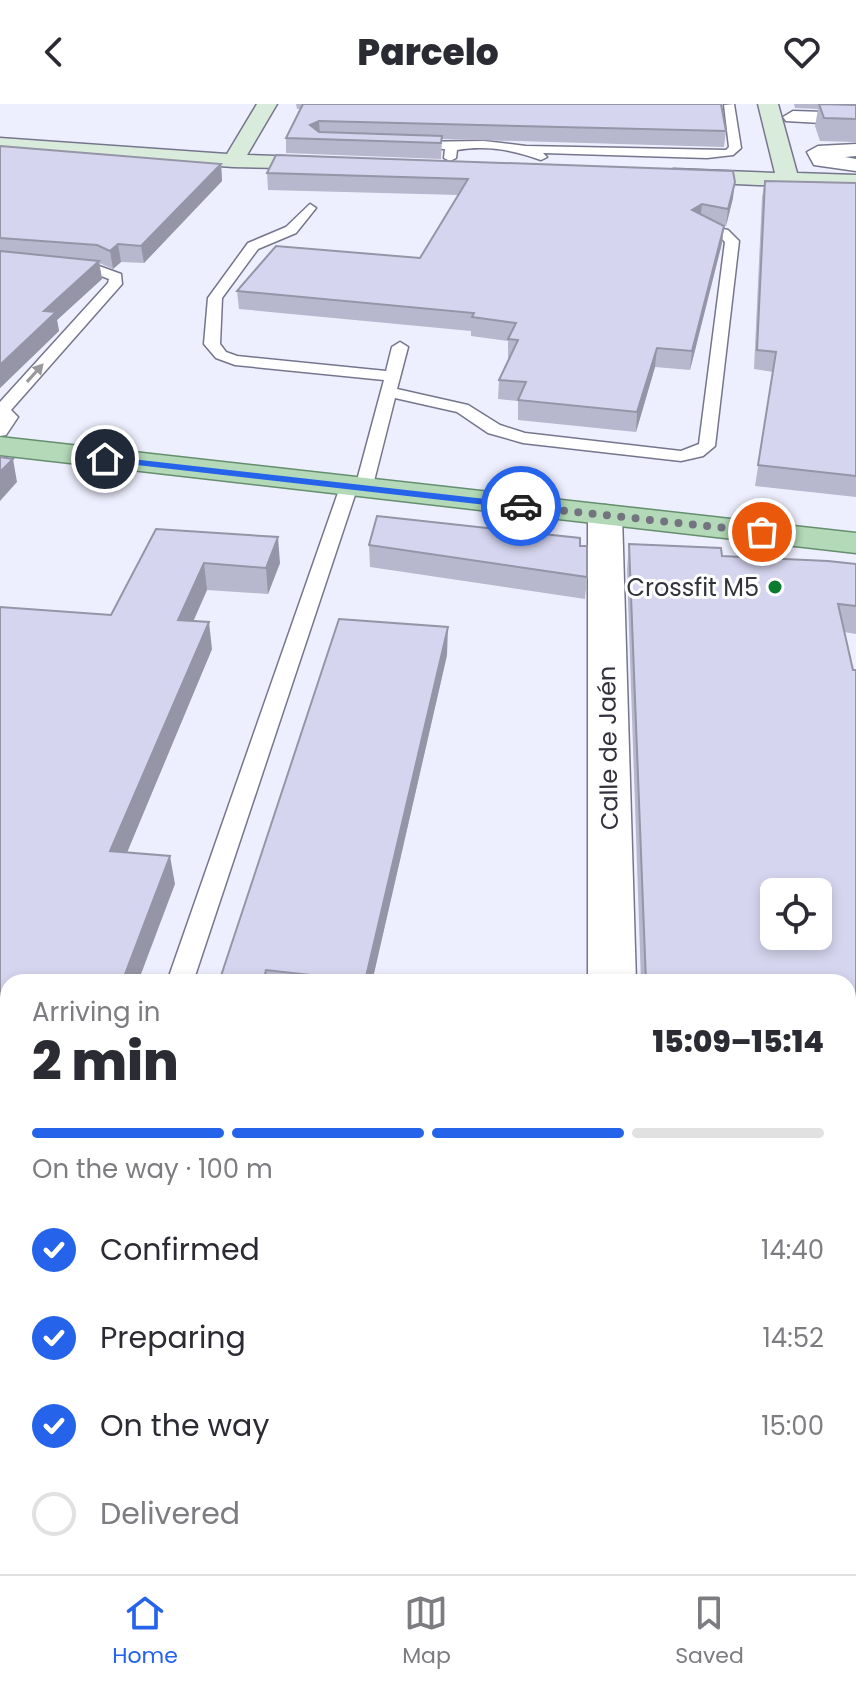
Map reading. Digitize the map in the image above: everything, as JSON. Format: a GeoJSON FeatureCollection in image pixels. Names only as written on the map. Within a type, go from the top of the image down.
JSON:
{"type":"FeatureCollection","features":[{"type":"Feature","properties":{"kind":"main road"},"geometry":{"type":"LineString","coordinates":[[5,442],[356,488],[856,543]]}},
{"type":"Feature","properties":{"kind":"street"},"geometry":{"type":"LineString","coordinates":[[233,161],[267,104]]}},
{"type":"Feature","properties":{"kind":"street"},"geometry":{"type":"LineString","coordinates":[[768,104],[788,180]]}},
{"type":"Feature","properties":{"kind":"street"},"geometry":{"type":"LineString","coordinates":[[793,117],[856,119]]}},
{"type":"Feature","properties":{"kind":"street"},"geometry":{"type":"LineString","coordinates":[[0,144],[233,161],[356,165]]}},
{"type":"Feature","properties":{"kind":"street"},"geometry":{"type":"LineString","coordinates":[[856,150],[818,152],[822,160],[856,165]]}},
{"type":"Feature","properties":{"kind":"street"},"geometry":{"type":"LineString","coordinates":[[532,164],[618,174]]}},
{"type":"Feature","properties":{"kind":"street"},"geometry":{"type":"LineString","coordinates":[[649,175],[856,182]]}},
{"type":"Feature","properties":{"kind":"street","name":"Calle de Jaén"},"geometry":{"type":"LineString","coordinates":[[605,515],[612,974]]}},
{"type":"Feature","properties":{"kind":"lane"},"geometry":{"type":"LineString","coordinates":[[395,145],[455,146],[532,164],[729,153],[735,148],[729,105]]}},
{"type":"Feature","properties":{"kind":"lane"},"geometry":{"type":"LineString","coordinates":[[432,167],[455,146]]}},
{"type":"Feature","properties":{"kind":"lane"},"geometry":{"type":"LineString","coordinates":[[310,208],[291,230],[253,246],[215,298],[212,344],[221,355],[235,360],[390,384],[462,408],[494,429],[523,438],[681,456],[707,446],[732,241],[723,233],[699,228]]}},
{"type":"Feature","properties":{"kind":"lane"},"geometry":{"type":"LineString","coordinates":[[5,442],[10,417],[1,410],[115,284],[116,277],[110,273],[57,266]]}},
{"type":"Feature","properties":{"kind":"lane"},"geometry":{"type":"LineString","coordinates":[[183,974],[356,488],[400,347]]}},
{"type":"Feature","properties":{"kind":"building"},"geometry":{"type":"Polygon","coordinates":[[[303,104],[721,104],[726,131],[319,121],[310,125],[319,132],[442,136],[441,143],[286,138],[303,104]]]}},
{"type":"Feature","properties":{"kind":"building"},"geometry":{"type":"Polygon","coordinates":[[[819,104],[856,105],[856,119],[824,118],[819,104]]]}},
{"type":"Feature","properties":{"kind":"building"},"geometry":{"type":"Polygon","coordinates":[[[0,146],[221,164],[141,246],[118,244],[110,251],[97,245],[0,238],[0,146]]]}},
{"type":"Feature","properties":{"kind":"building"},"geometry":{"type":"Polygon","coordinates":[[[276,155],[733,171],[735,182],[728,209],[702,204],[692,210],[724,226],[692,351],[657,348],[637,412],[518,400],[526,382],[499,380],[518,340],[508,339],[516,323],[472,317],[474,313],[237,291],[276,246],[420,258],[468,179],[267,173],[276,155]]]}},
{"type":"Feature","properties":{"kind":"building"},"geometry":{"type":"Polygon","coordinates":[[[765,181],[856,183],[856,476],[758,465],[776,352],[757,350],[765,181]]]}},
{"type":"Feature","properties":{"kind":"building"},"geometry":{"type":"Polygon","coordinates":[[[0,251],[99,261],[44,311],[56,312],[0,365],[0,251]]]}},
{"type":"Feature","properties":{"kind":"building"},"geometry":{"type":"Polygon","coordinates":[[[0,457],[13,459],[0,472],[0,457]]]}},
{"type":"Feature","properties":{"kind":"building"},"geometry":{"type":"Polygon","coordinates":[[[377,516],[580,538],[580,546],[587,546],[587,577],[369,545],[377,516]]]}},
{"type":"Feature","properties":{"kind":"building"},"geometry":{"type":"Polygon","coordinates":[[[156,529],[278,537],[266,568],[204,563],[178,620],[209,622],[110,851],[170,856],[125,974],[0,974],[0,607],[111,615],[156,529]]]}},
{"type":"Feature","properties":{"kind":"building"},"geometry":{"type":"Polygon","coordinates":[[[629,544],[721,548],[722,556],[856,564],[856,606],[838,604],[853,670],[856,670],[856,974],[646,974],[629,544]]]}},
{"type":"Feature","properties":{"kind":"building"},"geometry":{"type":"Polygon","coordinates":[[[339,619],[448,627],[367,974],[302,974],[266,970],[265,974],[222,974],[339,619]]]}},
{"type":"Feature","properties":{"kind":"way so far"},"geometry":{"type":"LineString","coordinates":[[521,506],[762,532]]}},
{"type":"Feature","properties":{"kind":"place","name":"Crossfit M5"},"geometry":{"type":"Point","coordinates":[775,587]}},
{"type":"Feature","properties":{"kind":"route"},"geometry":{"type":"LineString","coordinates":[[105,459],[521,506]]}}]}
